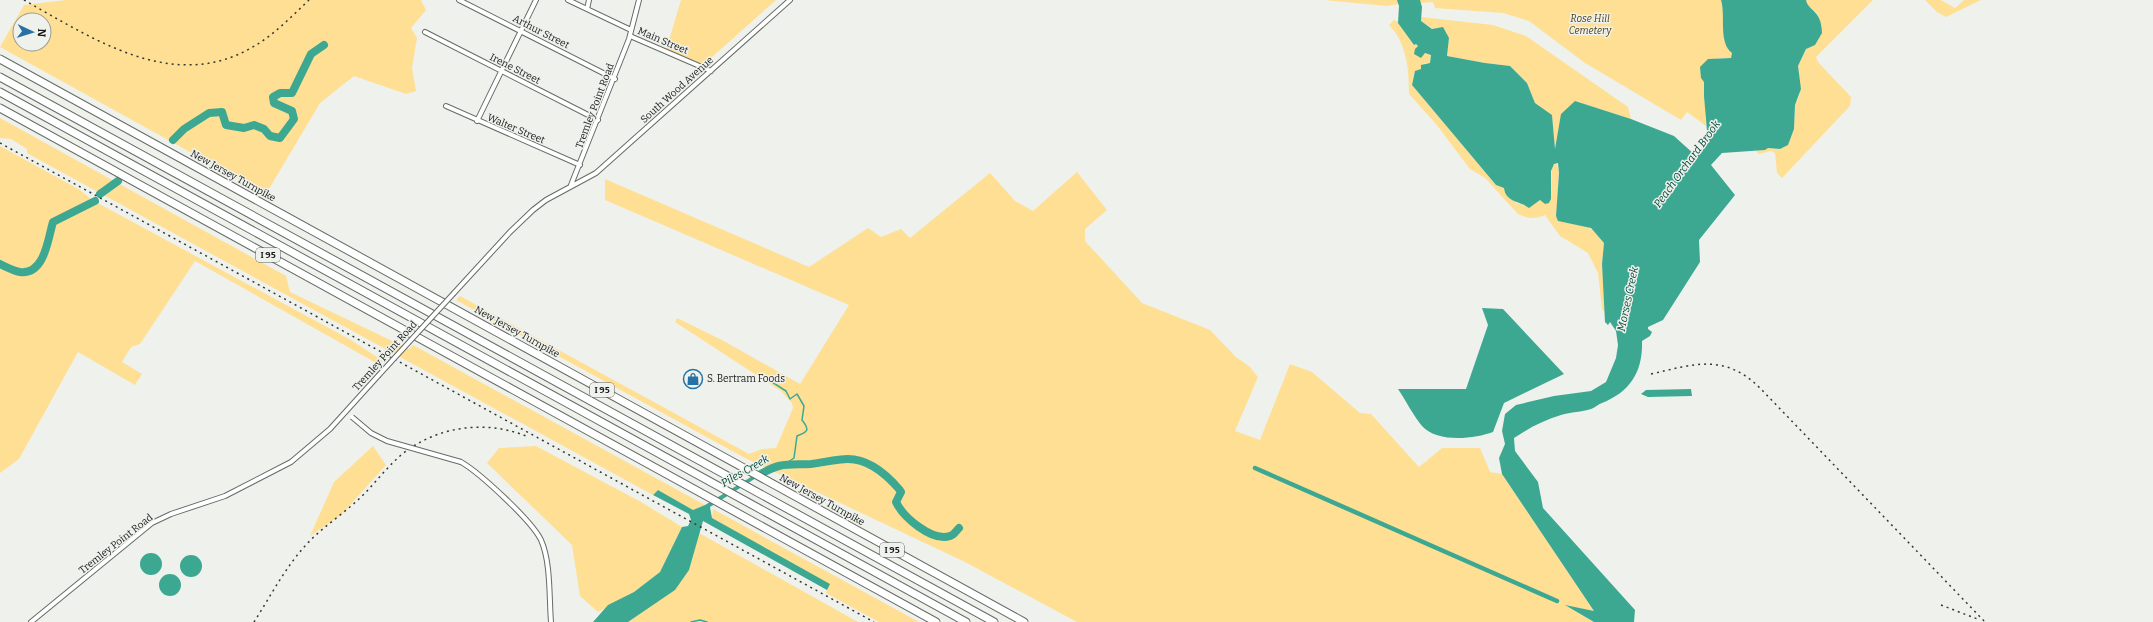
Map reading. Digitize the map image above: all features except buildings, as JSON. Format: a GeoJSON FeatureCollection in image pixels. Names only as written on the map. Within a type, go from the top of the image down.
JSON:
{"type":"FeatureCollection","features":[{"type":"Feature","properties":{"kind":"highway","name":"New Jersey Turnpike"},"geometry":{"type":"LineString","coordinates":[[0,60],[1024,622]]}},
{"type":"Feature","properties":{"kind":"highway","name":"I 95"},"geometry":{"type":"LineString","coordinates":[[0,77],[994,622]]}},
{"type":"Feature","properties":{"kind":"highway","name":"I 95"},"geometry":{"type":"LineString","coordinates":[[0,92],[966,622]]}},
{"type":"Feature","properties":{"kind":"highway","name":"I 95"},"geometry":{"type":"LineString","coordinates":[[0,108],[936,622]]}},
{"type":"Feature","properties":{"kind":"street","name":"Arthur Street"},"geometry":{"type":"LineString","coordinates":[[459,0],[615,79]]}},
{"type":"Feature","properties":{"kind":"street"},"geometry":{"type":"LineString","coordinates":[[477,121],[536,0]]}},
{"type":"Feature","properties":{"kind":"street","name":"Main Street"},"geometry":{"type":"LineString","coordinates":[[568,0],[631,30]]}},
{"type":"Feature","properties":{"kind":"street"},"geometry":{"type":"LineString","coordinates":[[587,9],[589,0]]}},
{"type":"Feature","properties":{"kind":"street","name":"Tremley Point Road"},"geometry":{"type":"LineString","coordinates":[[31,622],[152,523],[171,514],[225,496],[280,468],[321,438],[510,232],[533,210],[571,186],[615,79],[630,36],[639,0]]}},
{"type":"Feature","properties":{"kind":"street","name":"South Wood Avenue"},"geometry":{"type":"LineString","coordinates":[[571,186],[596,173],[790,0]]}},
{"type":"Feature","properties":{"kind":"street","name":"Irene Street"},"geometry":{"type":"LineString","coordinates":[[425,32],[598,120]]}},
{"type":"Feature","properties":{"kind":"street","name":"Main Street"},"geometry":{"type":"LineString","coordinates":[[630,36],[711,70]]}},
{"type":"Feature","properties":{"kind":"street","name":"Walter Street"},"geometry":{"type":"LineString","coordinates":[[446,106],[477,121],[580,165]]}},
{"type":"Feature","properties":{"kind":"street"},"geometry":{"type":"LineString","coordinates":[[346,412],[371,433],[387,441],[461,462],[482,476],[532,528],[541,540],[545,555],[551,622]]}},
{"type":"Feature","properties":{"kind":"green space"},"geometry":{"type":"Polygon","coordinates":[[[66,0],[421,0],[426,10],[411,28],[417,38],[412,68],[416,91],[406,94],[354,76],[320,103],[266,194],[0,47],[12,26],[12,52],[52,52],[52,12],[20,12],[24,5],[66,0]]]}},
{"type":"Feature","properties":{"kind":"green space"},"geometry":{"type":"Polygon","coordinates":[[[681,0],[776,0],[702,66],[666,50],[681,0]]]}},
{"type":"Feature","properties":{"kind":"green space"},"geometry":{"type":"Polygon","coordinates":[[[1324,0],[1397,0],[1399,4],[1387,6],[1324,0]]]}},
{"type":"Feature","properties":{"kind":"green space","name":"Rose Hill Cemetery"},"geometry":{"type":"Polygon","coordinates":[[[1420,0],[1721,0],[1724,11],[1724,37],[1732,53],[1731,58],[1718,58],[1704,82],[1706,126],[1687,112],[1681,120],[1585,63],[1529,21],[1503,13],[1435,8],[1433,2],[1420,3],[1420,0]]]}},
{"type":"Feature","properties":{"kind":"green space"},"geometry":{"type":"Polygon","coordinates":[[[1806,0],[1873,0],[1816,57],[1818,62],[1851,97],[1850,106],[1782,178],[1777,173],[1775,153],[1771,151],[1759,154],[1756,151],[1768,148],[1780,149],[1788,145],[1794,129],[1795,105],[1800,94],[1798,66],[1806,49],[1818,39],[1822,26],[1817,13],[1806,4],[1806,0]]]}},
{"type":"Feature","properties":{"kind":"green space"},"geometry":{"type":"Polygon","coordinates":[[[1925,0],[1941,0],[1955,8],[1964,0],[1981,0],[1946,17],[1937,12],[1925,0]]]}},
{"type":"Feature","properties":{"kind":"green space"},"geometry":{"type":"Polygon","coordinates":[[[1421,17],[1493,25],[1526,36],[1628,107],[1631,119],[1575,101],[1555,151],[1552,115],[1535,103],[1527,83],[1510,66],[1447,56],[1449,38],[1420,21],[1421,17]]]}},
{"type":"Feature","properties":{"kind":"green space"},"geometry":{"type":"Polygon","coordinates":[[[1394,20],[1400,22],[1399,24],[1414,45],[1416,44],[1425,53],[1431,54],[1430,63],[1425,63],[1421,69],[1414,74],[1412,85],[1496,185],[1504,188],[1516,203],[1527,206],[1540,200],[1549,203],[1551,199],[1552,166],[1557,163],[1559,173],[1556,216],[1561,222],[1575,223],[1586,226],[1600,237],[1604,243],[1602,264],[1605,312],[1602,309],[1598,273],[1588,253],[1560,236],[1545,215],[1532,218],[1518,214],[1485,178],[1470,169],[1436,124],[1409,94],[1406,57],[1400,40],[1389,25],[1394,20]]]}},
{"type":"Feature","properties":{"kind":"green space"},"geometry":{"type":"Polygon","coordinates":[[[0,118],[286,276],[290,292],[409,349],[413,345],[705,505],[693,510],[658,490],[653,495],[34,157],[27,153],[27,149],[11,139],[0,138],[0,118]]]}},
{"type":"Feature","properties":{"kind":"green space"},"geometry":{"type":"Polygon","coordinates":[[[0,146],[80,190],[92,200],[351,340],[383,361],[378,364],[195,261],[140,344],[131,347],[122,362],[142,374],[135,385],[78,352],[19,459],[0,473],[0,146]]]}},
{"type":"Feature","properties":{"kind":"green space"},"geometry":{"type":"Polygon","coordinates":[[[1077,172],[1107,210],[1085,229],[1085,241],[1142,303],[1210,330],[1236,357],[1250,367],[1258,377],[1235,431],[1260,440],[1290,364],[1312,372],[1360,413],[1371,414],[1419,467],[1442,448],[1480,448],[1490,472],[1502,474],[1594,611],[1567,606],[1594,622],[1077,622],[965,562],[745,458],[456,300],[460,296],[749,454],[762,449],[776,448],[793,408],[792,403],[781,391],[675,322],[677,318],[722,340],[800,384],[849,305],[605,200],[605,179],[809,267],[868,228],[881,237],[901,229],[910,238],[990,173],[1015,201],[1033,211],[1077,172]]]}},
{"type":"Feature","properties":{"kind":"green space"},"geometry":{"type":"Polygon","coordinates":[[[373,446],[386,465],[341,515],[310,536],[334,482],[373,446]]]}},
{"type":"Feature","properties":{"kind":"green space"},"geometry":{"type":"Polygon","coordinates":[[[536,446],[641,502],[682,527],[660,572],[634,592],[598,612],[580,596],[572,545],[487,463],[499,448],[536,446]]]}},
{"type":"Feature","properties":{"kind":"green space"},"geometry":{"type":"Polygon","coordinates":[[[713,509],[919,622],[879,622],[826,593],[829,584],[712,518],[713,509]]]}},
{"type":"Feature","properties":{"kind":"green space"},"geometry":{"type":"Polygon","coordinates":[[[699,533],[858,622],[628,622],[645,610],[689,570],[699,533]]]}},
{"type":"Feature","properties":{"kind":"water"},"geometry":{"type":"Polygon","coordinates":[[[1397,0],[1420,0],[1422,7],[1421,21],[1432,29],[1443,27],[1449,38],[1447,56],[1510,66],[1527,83],[1535,103],[1552,115],[1555,149],[1561,114],[1575,101],[1631,119],[1674,136],[1695,155],[1698,155],[1708,143],[1704,82],[1701,78],[1700,67],[1708,59],[1731,58],[1732,53],[1725,42],[1721,0],[1806,0],[1809,7],[1820,20],[1822,33],[1815,45],[1806,49],[1798,66],[1801,89],[1795,105],[1794,129],[1788,145],[1780,149],[1768,148],[1765,150],[1722,153],[1711,165],[1735,195],[1699,240],[1700,262],[1663,320],[1648,327],[1648,329],[1652,332],[1650,336],[1642,341],[1640,362],[1633,380],[1620,393],[1592,408],[1549,419],[1514,438],[1515,451],[1538,482],[1543,508],[1635,610],[1634,622],[1594,622],[1565,605],[1594,611],[1502,474],[1499,458],[1505,444],[1502,431],[1505,414],[1516,405],[1554,396],[1591,391],[1606,382],[1616,358],[1618,345],[1616,331],[1610,322],[1608,325],[1605,322],[1602,264],[1604,243],[1591,228],[1558,221],[1556,216],[1559,173],[1558,163],[1554,164],[1551,171],[1551,199],[1549,203],[1545,204],[1540,200],[1529,208],[1511,199],[1505,193],[1504,188],[1496,185],[1412,85],[1415,71],[1421,69],[1421,65],[1430,63],[1431,55],[1425,53],[1421,58],[1414,54],[1415,49],[1418,46],[1416,44],[1414,45],[1398,23],[1399,6],[1397,0]]]}},
{"type":"Feature","properties":{"kind":"water"},"geometry":{"type":"Polygon","coordinates":[[[1482,308],[1503,309],[1564,374],[1504,403],[1493,432],[1466,438],[1437,435],[1422,426],[1398,389],[1466,389],[1488,325],[1482,308]]]}},
{"type":"Feature","properties":{"kind":"water"},"geometry":{"type":"Polygon","coordinates":[[[1691,389],[1692,396],[1648,397],[1641,394],[1646,390],[1691,389]]]}},
{"type":"Feature","properties":{"kind":"water"},"geometry":{"type":"Polygon","coordinates":[[[764,469],[771,471],[764,473],[710,507],[712,518],[830,584],[827,590],[703,521],[689,570],[675,590],[628,622],[593,622],[608,605],[634,592],[660,572],[682,527],[688,526],[691,520],[689,514],[653,495],[658,490],[693,510],[705,505],[764,469]]]}},
{"type":"Feature","properties":{"kind":"water"},"geometry":{"type":"Polygon","coordinates":[[[151,553],[159,556],[162,564],[159,572],[151,575],[143,572],[140,564],[143,556],[151,553]]]}},
{"type":"Feature","properties":{"kind":"water"},"geometry":{"type":"Polygon","coordinates":[[[191,555],[199,558],[202,566],[199,574],[191,577],[183,574],[180,566],[183,558],[191,555]]]}},
{"type":"Feature","properties":{"kind":"water"},"geometry":{"type":"Polygon","coordinates":[[[170,574],[178,577],[181,585],[178,593],[170,596],[162,593],[159,585],[162,577],[170,574]]]}},
{"type":"Feature","properties":{"kind":"waterway"},"geometry":{"type":"LineString","coordinates":[[173,140],[184,129],[209,113],[222,112],[226,125],[244,128],[254,125],[264,129],[270,136],[280,138],[294,119],[292,111],[274,103],[273,97],[280,93],[292,93],[311,54],[324,45]]}},
{"type":"Feature","properties":{"kind":"waterway"},"geometry":{"type":"LineString","coordinates":[[100,194],[118,181]]}},
{"type":"Feature","properties":{"kind":"waterway"},"geometry":{"type":"LineString","coordinates":[[0,264],[20,272],[35,268],[44,254],[53,222],[95,201]]}},
{"type":"Feature","properties":{"kind":"waterway"},"geometry":{"type":"LineString","coordinates":[[761,375],[786,391],[790,399],[797,394],[804,406],[802,420],[807,430],[806,432],[797,436],[794,458],[785,464]]}},
{"type":"Feature","properties":{"kind":"waterway","name":"Piles Creek"},"geometry":{"type":"LineString","coordinates":[[759,475],[773,468],[789,464],[811,464],[843,459],[856,460],[876,468],[899,489],[901,492],[896,502],[911,521],[919,527],[927,532],[943,537],[954,534],[959,528]]}},
{"type":"Feature","properties":{"kind":"waterway"},"geometry":{"type":"LineString","coordinates":[[1255,468],[1557,601]]}},
{"type":"Feature","properties":{"kind":"waterway"},"geometry":{"type":"LineString","coordinates":[[691,622],[700,620],[707,622]]}},
{"type":"Feature","properties":{"kind":"railway"},"geometry":{"type":"LineString","coordinates":[[24,0],[77,30],[105,44],[133,55],[162,63],[192,65],[221,60],[251,48],[274,32],[309,0]]}},
{"type":"Feature","properties":{"kind":"railway"},"geometry":{"type":"LineString","coordinates":[[0,143],[874,622]]}},
{"type":"Feature","properties":{"kind":"railway"},"geometry":{"type":"LineString","coordinates":[[1651,374],[1682,367],[1708,364],[1734,370],[1747,377],[1760,388],[1985,622]]}},
{"type":"Feature","properties":{"kind":"railway"},"geometry":{"type":"LineString","coordinates":[[254,622],[284,573],[305,546],[318,533],[360,498],[400,456],[413,446],[444,432],[477,427],[510,431],[526,436]]}},
{"type":"Feature","properties":{"kind":"railway"},"geometry":{"type":"LineString","coordinates":[[1941,605],[1980,620]]}},
{"type":"Feature","properties":{"kind":"place","name":"S. Bertram Foods"},"geometry":{"type":"Point","coordinates":[693,379]}},
{"type":"Feature","properties":{"kind":"water label","name":"Peach Orchard Brook"},"geometry":{"type":"Point","coordinates":[1687,164]}},
{"type":"Feature","properties":{"kind":"water label","name":"Morses Creek"},"geometry":{"type":"Point","coordinates":[1628,299]}}]}
